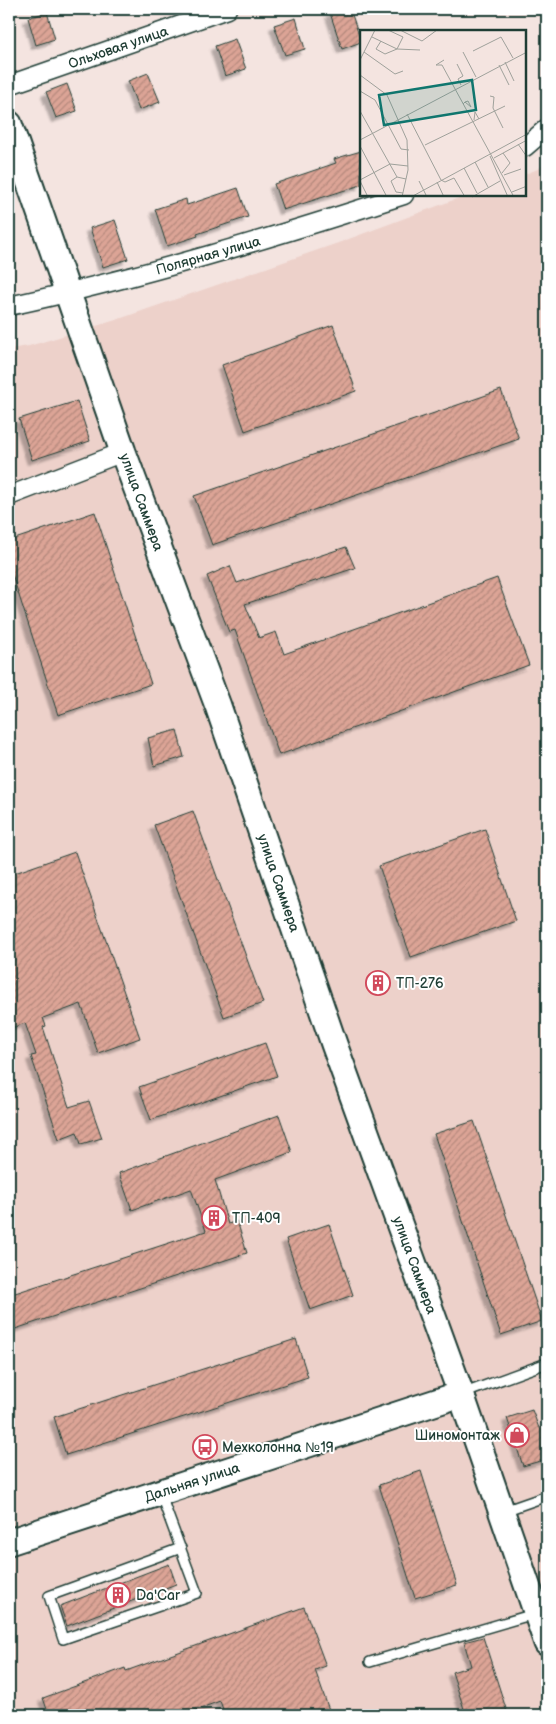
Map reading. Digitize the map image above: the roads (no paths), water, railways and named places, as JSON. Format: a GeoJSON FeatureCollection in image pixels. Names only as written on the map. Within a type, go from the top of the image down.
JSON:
{"type":"FeatureCollection","features":[{"type":"Feature","properties":{"kind":"street","name":"Ольховая улица"},"geometry":{"type":"LineString","coordinates":[[9,85],[227,9]]}},
{"type":"Feature","properties":{"kind":"street","name":"улица Саммера"},"geometry":{"type":"LineString","coordinates":[[9,124],[123,452],[218,706],[334,1044],[461,1394],[547,1643]]}},
{"type":"Feature","properties":{"kind":"street"},"geometry":{"type":"LineString","coordinates":[[526,146],[547,128]]}},
{"type":"Feature","properties":{"kind":"street","name":"Полярная улица"},"geometry":{"type":"LineString","coordinates":[[9,306],[68,294],[210,256],[401,196]]}},
{"type":"Feature","properties":{"kind":"street"},"geometry":{"type":"LineString","coordinates":[[9,496],[123,452]]}},
{"type":"Feature","properties":{"kind":"street","name":"Дальняя улица"},"geometry":{"type":"LineString","coordinates":[[9,1542],[461,1394]]}},
{"type":"Feature","properties":{"kind":"lane"},"geometry":{"type":"LineString","coordinates":[[461,1394],[547,1363]]}},
{"type":"Feature","properties":{"kind":"lane"},"geometry":{"type":"LineString","coordinates":[[160,1493],[181,1548],[196,1593],[63,1639],[49,1596],[181,1548]]}},
{"type":"Feature","properties":{"kind":"lane"},"geometry":{"type":"LineString","coordinates":[[501,1512],[547,1496]]}},
{"type":"Feature","properties":{"kind":"lane"},"geometry":{"type":"LineString","coordinates":[[370,1662],[537,1613]]}},
{"type":"Feature","properties":{"kind":"place","name":"ТП-276"},"geometry":{"type":"Point","coordinates":[378,983]}},
{"type":"Feature","properties":{"kind":"place","name":"ТП-409"},"geometry":{"type":"Point","coordinates":[214,1218]}},
{"type":"Feature","properties":{"kind":"place","name":"Шиномонтаж"},"geometry":{"type":"Point","coordinates":[517,1435]}},
{"type":"Feature","properties":{"kind":"place","name":"Мехколонна №19"},"geometry":{"type":"Point","coordinates":[205,1447]}},
{"type":"Feature","properties":{"kind":"place","name":"Da'Car"},"geometry":{"type":"Point","coordinates":[118,1595]}}]}
